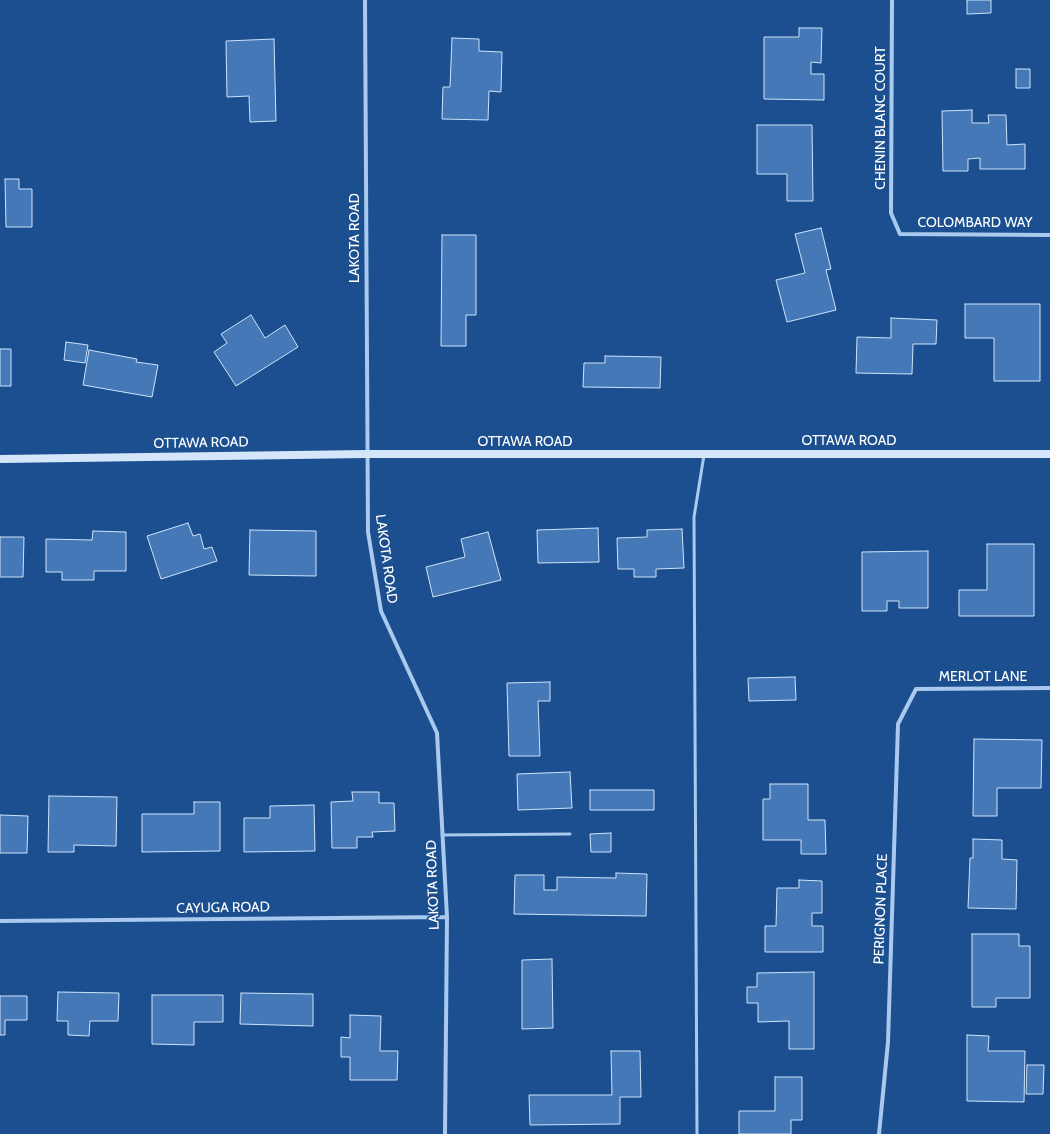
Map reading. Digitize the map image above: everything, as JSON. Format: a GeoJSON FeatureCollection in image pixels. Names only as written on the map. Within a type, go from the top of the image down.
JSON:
{"type":"FeatureCollection","features":[{"type":"Feature","properties":{"kind":"street","name":"LAKOTA ROAD"},"geometry":{"type":"LineString","coordinates":[[365,0],[368,532],[382,610],[436,733],[447,917],[445,1134]]}},
{"type":"Feature","properties":{"kind":"street","name":"CHENIN BLANC COURT"},"geometry":{"type":"LineString","coordinates":[[892,0],[891,213],[900,234]]}},
{"type":"Feature","properties":{"kind":"street","name":"COLOMBARD WAY"},"geometry":{"type":"LineString","coordinates":[[900,234],[1050,235]]}},
{"type":"Feature","properties":{"kind":"street","name":"OTTAWA ROAD"},"geometry":{"type":"LineString","coordinates":[[0,459],[367,454],[1050,454]]}},
{"type":"Feature","properties":{"kind":"street","name":"MERLOT LANE"},"geometry":{"type":"LineString","coordinates":[[916,688],[1050,688]]}},
{"type":"Feature","properties":{"kind":"street","name":"PERIGNON PLACE"},"geometry":{"type":"LineString","coordinates":[[878,1134],[888,1042],[898,724],[916,688]]}},
{"type":"Feature","properties":{"kind":"street","name":"CAYUGA ROAD"},"geometry":{"type":"LineString","coordinates":[[0,921],[447,917]]}},
{"type":"Feature","properties":{"kind":"lane"},"geometry":{"type":"LineString","coordinates":[[697,1134],[694,517],[704,455]]}},
{"type":"Feature","properties":{"kind":"lane"},"geometry":{"type":"LineString","coordinates":[[442,836],[570,834]]}},
{"type":"Feature","properties":{"kind":"building"},"geometry":{"type":"Polygon","coordinates":[[[967,0],[991,0],[991,13],[967,14],[967,0]]]}},
{"type":"Feature","properties":{"kind":"building"},"geometry":{"type":"Polygon","coordinates":[[[799,28],[822,28],[821,63],[811,62],[811,74],[824,74],[824,100],[764,99],[764,37],[799,37],[799,28]]]}},
{"type":"Feature","properties":{"kind":"building"},"geometry":{"type":"Polygon","coordinates":[[[452,38],[479,39],[479,51],[502,52],[501,92],[489,91],[488,120],[442,119],[443,87],[450,87],[452,38]]]}},
{"type":"Feature","properties":{"kind":"building"},"geometry":{"type":"Polygon","coordinates":[[[274,39],[276,121],[250,122],[249,96],[227,97],[226,41],[274,39]]]}},
{"type":"Feature","properties":{"kind":"building"},"geometry":{"type":"Polygon","coordinates":[[[1016,69],[1030,69],[1030,88],[1016,88],[1016,69]]]}},
{"type":"Feature","properties":{"kind":"building"},"geometry":{"type":"Polygon","coordinates":[[[972,110],[972,123],[989,123],[988,115],[1006,115],[1007,145],[1025,144],[1025,169],[980,169],[980,158],[968,159],[968,171],[943,171],[942,111],[972,110]]]}},
{"type":"Feature","properties":{"kind":"building"},"geometry":{"type":"Polygon","coordinates":[[[757,125],[812,125],[813,201],[787,201],[787,174],[757,174],[757,125]]]}},
{"type":"Feature","properties":{"kind":"building"},"geometry":{"type":"Polygon","coordinates":[[[5,179],[19,179],[19,189],[32,189],[32,227],[6,227],[5,179]]]}},
{"type":"Feature","properties":{"kind":"building"},"geometry":{"type":"Polygon","coordinates":[[[821,228],[831,269],[826,270],[836,310],[787,322],[776,280],[805,273],[795,234],[821,228]]]}},
{"type":"Feature","properties":{"kind":"building"},"geometry":{"type":"Polygon","coordinates":[[[442,235],[476,235],[476,315],[466,315],[466,346],[441,346],[442,235]]]}},
{"type":"Feature","properties":{"kind":"building"},"geometry":{"type":"Polygon","coordinates":[[[965,304],[1040,304],[1040,381],[994,381],[994,338],[965,338],[965,304]]]}},
{"type":"Feature","properties":{"kind":"building"},"geometry":{"type":"Polygon","coordinates":[[[251,315],[265,338],[285,325],[298,347],[236,386],[214,352],[227,343],[221,334],[251,315]]]}},
{"type":"Feature","properties":{"kind":"building"},"geometry":{"type":"Polygon","coordinates":[[[891,318],[937,320],[936,344],[913,344],[912,374],[856,373],[857,337],[891,338],[891,318]]]}},
{"type":"Feature","properties":{"kind":"building"},"geometry":{"type":"Polygon","coordinates":[[[66,342],[88,345],[85,363],[64,360],[66,342]]]}},
{"type":"Feature","properties":{"kind":"building"},"geometry":{"type":"Polygon","coordinates":[[[0,349],[11,349],[11,386],[0,386],[0,349]]]}},
{"type":"Feature","properties":{"kind":"building"},"geometry":{"type":"Polygon","coordinates":[[[89,350],[137,359],[136,362],[158,365],[152,397],[83,385],[89,350]]]}},
{"type":"Feature","properties":{"kind":"building"},"geometry":{"type":"Polygon","coordinates":[[[605,356],[661,357],[660,388],[583,387],[584,363],[605,363],[605,356]]]}},
{"type":"Feature","properties":{"kind":"building"},"geometry":{"type":"Polygon","coordinates":[[[188,523],[193,536],[200,534],[204,549],[212,547],[217,561],[161,579],[147,536],[188,523]]]}},
{"type":"Feature","properties":{"kind":"building"},"geometry":{"type":"Polygon","coordinates":[[[598,528],[599,562],[538,563],[537,530],[598,528]]]}},
{"type":"Feature","properties":{"kind":"building"},"geometry":{"type":"Polygon","coordinates":[[[682,529],[684,568],[656,569],[656,577],[634,577],[634,569],[618,569],[617,538],[647,537],[647,530],[682,529]]]}},
{"type":"Feature","properties":{"kind":"building"},"geometry":{"type":"Polygon","coordinates":[[[250,530],[316,531],[316,576],[249,575],[250,530]]]}},
{"type":"Feature","properties":{"kind":"building"},"geometry":{"type":"Polygon","coordinates":[[[93,531],[126,532],[126,571],[94,571],[94,580],[62,580],[62,572],[46,572],[46,539],[92,540],[93,531]]]}},
{"type":"Feature","properties":{"kind":"building"},"geometry":{"type":"Polygon","coordinates":[[[488,532],[501,580],[433,597],[426,567],[465,557],[461,539],[488,532]]]}},
{"type":"Feature","properties":{"kind":"building"},"geometry":{"type":"Polygon","coordinates":[[[0,537],[24,537],[23,577],[0,577],[0,537]]]}},
{"type":"Feature","properties":{"kind":"building"},"geometry":{"type":"Polygon","coordinates":[[[987,544],[1034,544],[1034,616],[959,616],[959,590],[987,590],[987,544]]]}},
{"type":"Feature","properties":{"kind":"building"},"geometry":{"type":"Polygon","coordinates":[[[928,551],[928,608],[899,608],[899,601],[887,601],[887,611],[862,611],[862,552],[928,551]]]}},
{"type":"Feature","properties":{"kind":"building"},"geometry":{"type":"Polygon","coordinates":[[[795,677],[796,700],[749,701],[748,678],[795,677]]]}},
{"type":"Feature","properties":{"kind":"building"},"geometry":{"type":"Polygon","coordinates":[[[550,682],[550,701],[538,701],[540,756],[509,756],[507,683],[550,682]]]}},
{"type":"Feature","properties":{"kind":"building"},"geometry":{"type":"Polygon","coordinates":[[[974,739],[1042,740],[1041,788],[997,788],[997,816],[973,816],[974,739]]]}},
{"type":"Feature","properties":{"kind":"building"},"geometry":{"type":"Polygon","coordinates":[[[570,772],[572,808],[518,810],[517,774],[570,772]]]}},
{"type":"Feature","properties":{"kind":"building"},"geometry":{"type":"Polygon","coordinates":[[[770,784],[808,784],[808,820],[825,820],[826,854],[801,854],[801,840],[763,840],[763,799],[770,799],[770,784]]]}},
{"type":"Feature","properties":{"kind":"building"},"geometry":{"type":"Polygon","coordinates":[[[590,790],[654,790],[654,810],[590,810],[590,790]]]}},
{"type":"Feature","properties":{"kind":"building"},"geometry":{"type":"Polygon","coordinates":[[[352,792],[379,792],[379,803],[394,803],[395,831],[372,832],[373,837],[357,837],[357,848],[332,848],[331,802],[353,801],[352,792]]]}},
{"type":"Feature","properties":{"kind":"building"},"geometry":{"type":"Polygon","coordinates":[[[49,796],[117,797],[116,846],[74,845],[74,852],[48,852],[49,796]]]}},
{"type":"Feature","properties":{"kind":"building"},"geometry":{"type":"Polygon","coordinates":[[[194,802],[220,802],[220,851],[142,852],[142,814],[194,814],[194,802]]]}},
{"type":"Feature","properties":{"kind":"building"},"geometry":{"type":"Polygon","coordinates":[[[314,805],[315,851],[244,852],[244,818],[270,818],[270,806],[314,805]]]}},
{"type":"Feature","properties":{"kind":"building"},"geometry":{"type":"Polygon","coordinates":[[[0,815],[28,816],[27,853],[0,853],[0,815]]]}},
{"type":"Feature","properties":{"kind":"building"},"geometry":{"type":"Polygon","coordinates":[[[611,833],[611,852],[591,852],[590,834],[611,833]]]}},
{"type":"Feature","properties":{"kind":"building"},"geometry":{"type":"Polygon","coordinates":[[[973,839],[1002,840],[1002,859],[1017,860],[1016,909],[968,908],[970,858],[973,858],[973,839]]]}},
{"type":"Feature","properties":{"kind":"building"},"geometry":{"type":"Polygon","coordinates":[[[616,873],[647,874],[646,916],[514,914],[515,875],[544,875],[544,890],[557,890],[557,877],[616,878],[616,873]]]}},
{"type":"Feature","properties":{"kind":"building"},"geometry":{"type":"Polygon","coordinates":[[[799,880],[822,881],[822,913],[812,913],[812,926],[823,926],[823,952],[765,952],[765,926],[776,926],[777,888],[799,888],[799,880]]]}},
{"type":"Feature","properties":{"kind":"building"},"geometry":{"type":"Polygon","coordinates":[[[972,934],[1019,934],[1019,946],[1030,946],[1030,998],[996,998],[996,1007],[972,1007],[972,934]]]}},
{"type":"Feature","properties":{"kind":"building"},"geometry":{"type":"Polygon","coordinates":[[[552,959],[553,1028],[522,1029],[522,960],[552,959]]]}},
{"type":"Feature","properties":{"kind":"building"},"geometry":{"type":"Polygon","coordinates":[[[814,972],[814,1049],[789,1049],[789,1021],[758,1022],[758,1003],[747,1003],[747,987],[757,987],[757,973],[814,972]]]}},
{"type":"Feature","properties":{"kind":"building"},"geometry":{"type":"Polygon","coordinates":[[[58,992],[119,993],[118,1021],[90,1021],[89,1036],[68,1035],[68,1021],[57,1021],[58,992]]]}},
{"type":"Feature","properties":{"kind":"building"},"geometry":{"type":"Polygon","coordinates":[[[241,993],[313,994],[313,1026],[240,1024],[241,993]]]}},
{"type":"Feature","properties":{"kind":"building"},"geometry":{"type":"Polygon","coordinates":[[[152,995],[223,995],[223,1022],[194,1022],[194,1045],[152,1044],[152,995]]]}},
{"type":"Feature","properties":{"kind":"building"},"geometry":{"type":"Polygon","coordinates":[[[0,996],[27,996],[27,1020],[5,1020],[5,1035],[0,1035],[0,996]]]}},
{"type":"Feature","properties":{"kind":"building"},"geometry":{"type":"Polygon","coordinates":[[[350,1015],[381,1016],[380,1051],[398,1051],[397,1080],[350,1080],[350,1057],[341,1057],[341,1037],[350,1038],[350,1015]]]}},
{"type":"Feature","properties":{"kind":"building"},"geometry":{"type":"Polygon","coordinates":[[[967,1035],[989,1036],[988,1051],[1025,1051],[1024,1102],[967,1101],[967,1035]]]}},
{"type":"Feature","properties":{"kind":"building"},"geometry":{"type":"Polygon","coordinates":[[[611,1051],[640,1051],[641,1097],[620,1097],[620,1124],[530,1125],[529,1095],[612,1095],[611,1051]]]}},
{"type":"Feature","properties":{"kind":"building"},"geometry":{"type":"Polygon","coordinates":[[[1027,1065],[1044,1065],[1043,1094],[1026,1094],[1027,1065]]]}},
{"type":"Feature","properties":{"kind":"building"},"geometry":{"type":"Polygon","coordinates":[[[775,1077],[802,1077],[802,1120],[791,1120],[791,1134],[739,1134],[739,1111],[775,1111],[775,1077]]]}}]}
